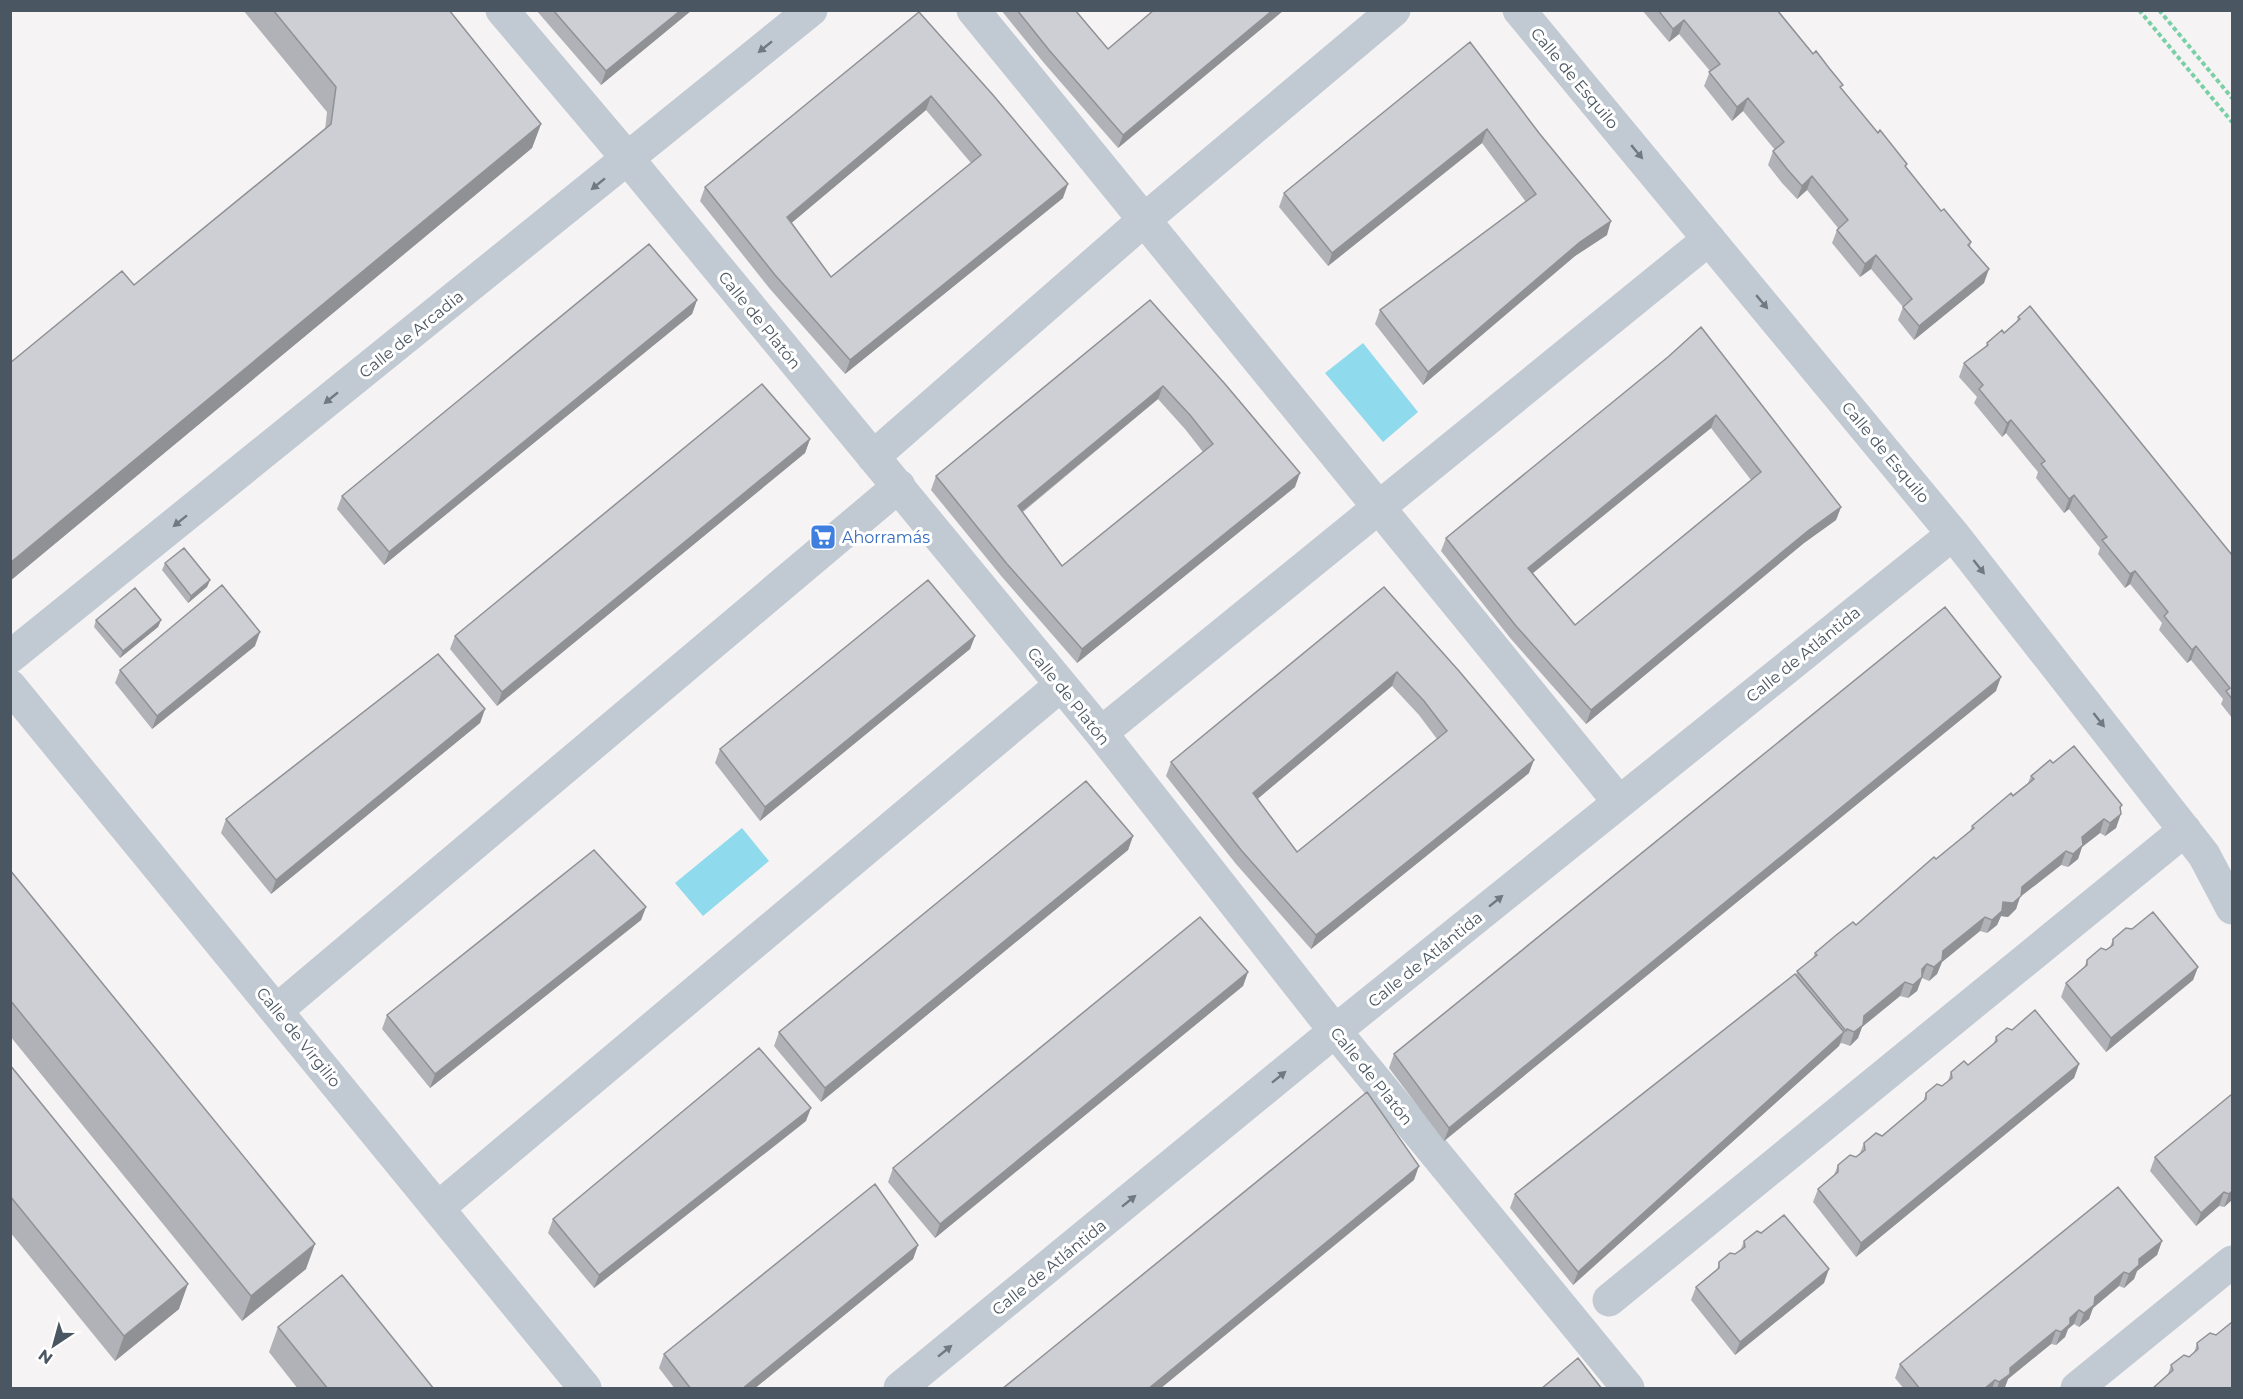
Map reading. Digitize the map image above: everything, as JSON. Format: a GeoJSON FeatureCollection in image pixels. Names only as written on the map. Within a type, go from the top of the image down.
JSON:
{"type":"FeatureCollection","features":[{"type":"Feature","properties":{"kind":"street","name":"Calle de Platón"},"geometry":{"type":"LineString","coordinates":[[502,10],[628,159],[1101,733],[1335,1031],[1628,1389]]}},
{"type":"Feature","properties":{"kind":"street","name":"Calle de Arcadia"},"geometry":{"type":"LineString","coordinates":[[10,657],[811,10]]}},
{"type":"Feature","properties":{"kind":"street"},"geometry":{"type":"LineString","coordinates":[[973,10],[1619,802]]}},
{"type":"Feature","properties":{"kind":"street"},"geometry":{"type":"LineString","coordinates":[[873,457],[1144,220],[1394,10]]}},
{"type":"Feature","properties":{"kind":"street","name":"Calle de Esquilo"},"geometry":{"type":"LineString","coordinates":[[1519,10],[1953,534],[2204,855],[2232,908]]}},
{"type":"Feature","properties":{"kind":"street"},"geometry":{"type":"LineString","coordinates":[[1101,733],[1709,239]]}},
{"type":"Feature","properties":{"kind":"street"},"geometry":{"type":"LineString","coordinates":[[277,1010],[898,486]]}},
{"type":"Feature","properties":{"kind":"street","name":"Calle de Atlántida"},"geometry":{"type":"LineString","coordinates":[[900,1389],[1335,1031],[1953,534]]}},
{"type":"Feature","properties":{"kind":"street"},"geometry":{"type":"LineString","coordinates":[[438,1208],[1060,685]]}},
{"type":"Feature","properties":{"kind":"street","name":"Calle de Virgilio"},"geometry":{"type":"LineString","coordinates":[[10,686],[585,1389]]}},
{"type":"Feature","properties":{"kind":"street"},"geometry":{"type":"LineString","coordinates":[[1609,1300],[2184,830]]}},
{"type":"Feature","properties":{"kind":"street"},"geometry":{"type":"LineString","coordinates":[[2077,1389],[2232,1262]]}},
{"type":"Feature","properties":{"kind":"path"},"geometry":{"type":"LineString","coordinates":[[2139,10],[2232,122]]}},
{"type":"Feature","properties":{"kind":"path"},"geometry":{"type":"LineString","coordinates":[[2159,10],[2232,98]]}},
{"type":"Feature","properties":{"kind":"water"},"geometry":{"type":"Polygon","coordinates":[[[1363,343],[1418,412],[1383,442],[1325,373],[1363,343]]]}},
{"type":"Feature","properties":{"kind":"water"},"geometry":{"type":"Polygon","coordinates":[[[742,828],[769,861],[703,916],[675,883],[742,828]]]}},
{"type":"Feature","properties":{"kind":"building"},"geometry":{"type":"Polygon","coordinates":[[[273,10],[449,10],[541,124],[10,563],[10,363],[122,271],[134,285],[331,124],[336,87],[273,10]]]}},
{"type":"Feature","properties":{"kind":"building"},"geometry":{"type":"Polygon","coordinates":[[[553,10],[681,10],[606,71],[553,10]]]}},
{"type":"Feature","properties":{"kind":"building"},"geometry":{"type":"Polygon","coordinates":[[[1017,10],[1075,10],[1108,49],[1154,10],[1273,10],[1123,135],[1017,10]]]}},
{"type":"Feature","properties":{"kind":"building"},"geometry":{"type":"Polygon","coordinates":[[[1658,10],[1777,10],[1813,54],[1816,51],[1843,85],[1840,87],[1878,133],[1880,130],[1907,164],[1905,166],[1941,211],[1944,209],[1971,242],[1968,245],[1989,269],[1919,326],[1903,307],[1912,299],[1876,255],[1865,264],[1837,230],[1848,220],[1812,176],[1802,186],[1773,151],[1784,142],[1748,98],[1737,107],[1709,72],[1720,64],[1684,20],[1673,29],[1658,10]]]}},
{"type":"Feature","properties":{"kind":"building"},"geometry":{"type":"Polygon","coordinates":[[[919,12],[1068,184],[850,360],[775,275],[705,187],[919,12]],[[931,96],[787,217],[831,277],[981,155],[931,96]]]}},
{"type":"Feature","properties":{"kind":"building"},"geometry":{"type":"Polygon","coordinates":[[[1470,42],[1539,133],[1611,221],[1580,242],[1428,372],[1380,310],[1536,194],[1487,129],[1332,253],[1284,193],[1470,42]]]}},
{"type":"Feature","properties":{"kind":"building"},"geometry":{"type":"Polygon","coordinates":[[[649,244],[697,300],[389,552],[342,496],[649,244]]]}},
{"type":"Feature","properties":{"kind":"building"},"geometry":{"type":"Polygon","coordinates":[[[1150,300],[1300,473],[1082,649],[1007,564],[936,476],[1150,300]],[[1163,386],[1018,506],[1062,566],[1213,444],[1163,386]]]}},
{"type":"Feature","properties":{"kind":"building"},"geometry":{"type":"Polygon","coordinates":[[[2030,306],[2232,555],[2232,699],[2226,691],[2230,688],[2196,646],[2192,650],[2164,616],[2168,612],[2135,571],[2130,574],[2102,540],[2107,537],[2074,495],[2069,499],[2041,464],[2045,461],[2011,420],[2007,423],[1979,389],[1983,385],[1964,363],[1988,345],[1987,343],[2002,330],[2004,333],[2020,319],[2018,317],[2030,306]]]}},
{"type":"Feature","properties":{"kind":"building"},"geometry":{"type":"Polygon","coordinates":[[[1701,327],[1841,507],[1809,530],[1591,710],[1516,626],[1446,538],[1668,357],[1701,327]],[[1716,415],[1528,568],[1575,625],[1761,472],[1716,415]]]}},
{"type":"Feature","properties":{"kind":"building"},"geometry":{"type":"Polygon","coordinates":[[[762,384],[810,439],[502,692],[455,636],[762,384]]]}},
{"type":"Feature","properties":{"kind":"building"},"geometry":{"type":"Polygon","coordinates":[[[184,548],[210,580],[191,596],[165,563],[184,548]]]}},
{"type":"Feature","properties":{"kind":"building"},"geometry":{"type":"Polygon","coordinates":[[[928,580],[975,636],[765,807],[720,749],[928,580]]]}},
{"type":"Feature","properties":{"kind":"building"},"geometry":{"type":"Polygon","coordinates":[[[222,585],[260,632],[157,716],[120,670],[222,585]]]}},
{"type":"Feature","properties":{"kind":"building"},"geometry":{"type":"Polygon","coordinates":[[[1384,587],[1534,760],[1316,935],[1241,850],[1171,762],[1384,587]],[[1397,672],[1253,793],[1297,852],[1447,731],[1424,701],[1397,672]]]}},
{"type":"Feature","properties":{"kind":"building"},"geometry":{"type":"Polygon","coordinates":[[[135,588],[161,620],[123,651],[96,620],[135,588]]]}},
{"type":"Feature","properties":{"kind":"building"},"geometry":{"type":"Polygon","coordinates":[[[1945,607],[2001,677],[1449,1128],[1394,1054],[1945,607]]]}},
{"type":"Feature","properties":{"kind":"building"},"geometry":{"type":"Polygon","coordinates":[[[438,654],[485,709],[276,880],[226,819],[438,654]]]}},
{"type":"Feature","properties":{"kind":"building"},"geometry":{"type":"Polygon","coordinates":[[[2074,746],[2122,805],[2121,814],[2110,823],[2104,819],[2082,837],[2083,845],[2073,854],[2066,851],[2022,887],[2021,896],[2013,903],[2003,902],[2002,911],[1992,920],[1985,917],[1943,951],[1942,960],[1934,967],[1927,964],[1922,969],[1922,977],[1913,985],[1905,982],[1864,1016],[1863,1025],[1854,1032],[1847,1029],[1846,1031],[1797,971],[1835,936],[1853,922],[1856,925],[1934,857],[1936,859],[1974,828],[1972,826],[2011,793],[2013,796],[2034,779],[2031,776],[2050,760],[2053,763],[2074,746]]]}},
{"type":"Feature","properties":{"kind":"building"},"geometry":{"type":"Polygon","coordinates":[[[1086,781],[1133,836],[825,1088],[779,1032],[1086,781]]]}},
{"type":"Feature","properties":{"kind":"building"},"geometry":{"type":"Polygon","coordinates":[[[594,850],[646,907],[435,1074],[387,1015],[594,850]]]}},
{"type":"Feature","properties":{"kind":"building"},"geometry":{"type":"Polygon","coordinates":[[[10,870],[315,1244],[251,1296],[10,1000],[10,870]]]}},
{"type":"Feature","properties":{"kind":"building"},"geometry":{"type":"Polygon","coordinates":[[[2153,912],[2198,967],[2111,1038],[2066,983],[2087,965],[2087,960],[2101,948],[2106,950],[2113,945],[2113,939],[2126,928],[2132,929],[2153,912]]]}},
{"type":"Feature","properties":{"kind":"building"},"geometry":{"type":"Polygon","coordinates":[[[1200,917],[1248,972],[940,1224],[893,1168],[1200,917]]]}},
{"type":"Feature","properties":{"kind":"building"},"geometry":{"type":"Polygon","coordinates":[[[1795,974],[1844,1032],[1578,1272],[1515,1194],[1795,974]]]}},
{"type":"Feature","properties":{"kind":"building"},"geometry":{"type":"Polygon","coordinates":[[[2035,1010],[2079,1064],[1861,1243],[1818,1189],[1838,1172],[1838,1165],[1850,1155],[1856,1157],[1865,1150],[1864,1143],[1876,1133],[1882,1136],[1926,1099],[1926,1093],[1937,1084],[1942,1086],[1952,1078],[1951,1072],[1964,1061],[1968,1065],[1997,1041],[1996,1037],[2007,1028],[2012,1030],[2035,1010]]]}},
{"type":"Feature","properties":{"kind":"building"},"geometry":{"type":"Polygon","coordinates":[[[759,1048],[811,1108],[599,1275],[553,1219],[759,1048]]]}},
{"type":"Feature","properties":{"kind":"building"},"geometry":{"type":"Polygon","coordinates":[[[10,1065],[188,1284],[124,1336],[10,1196],[10,1065]]]}},
{"type":"Feature","properties":{"kind":"building"},"geometry":{"type":"Polygon","coordinates":[[[1367,1092],[1419,1166],[1148,1389],[1002,1389],[1367,1092]]]}},
{"type":"Feature","properties":{"kind":"building"},"geometry":{"type":"Polygon","coordinates":[[[2232,1094],[2232,1191],[2229,1194],[2224,1192],[2201,1213],[2155,1157],[2232,1094]]]}},
{"type":"Feature","properties":{"kind":"building"},"geometry":{"type":"Polygon","coordinates":[[[875,1184],[918,1245],[742,1389],[691,1389],[664,1354],[875,1184]]]}},
{"type":"Feature","properties":{"kind":"building"},"geometry":{"type":"Polygon","coordinates":[[[2118,1187],[2162,1241],[2139,1259],[2139,1265],[2129,1274],[2124,1272],[2095,1297],[2094,1305],[2084,1313],[2079,1310],[2070,1318],[2070,1324],[2061,1332],[2056,1330],[2010,1368],[2010,1374],[1999,1382],[1995,1380],[1984,1389],[1920,1389],[1900,1364],[2118,1187]]]}},
{"type":"Feature","properties":{"kind":"building"},"geometry":{"type":"Polygon","coordinates":[[[1784,1215],[1829,1269],[1740,1342],[1696,1287],[1719,1268],[1719,1262],[1730,1253],[1735,1254],[1745,1247],[1744,1241],[1757,1231],[1761,1233],[1784,1215]]]}},
{"type":"Feature","properties":{"kind":"building"},"geometry":{"type":"Polygon","coordinates":[[[342,1275],[434,1389],[328,1389],[278,1327],[342,1275]]]}},
{"type":"Feature","properties":{"kind":"building"},"geometry":{"type":"Polygon","coordinates":[[[2232,1322],[2232,1389],[2152,1389],[2173,1370],[2171,1365],[2184,1355],[2189,1357],[2198,1349],[2197,1343],[2210,1333],[2216,1335],[2232,1322]]]}},
{"type":"Feature","properties":{"kind":"building"},"geometry":{"type":"Polygon","coordinates":[[[1578,1358],[1602,1389],[1541,1389],[1578,1358]]]}},
{"type":"Feature","properties":{"kind":"place","name":"Ahorramás"},"geometry":{"type":"Point","coordinates":[823,537]}}]}
